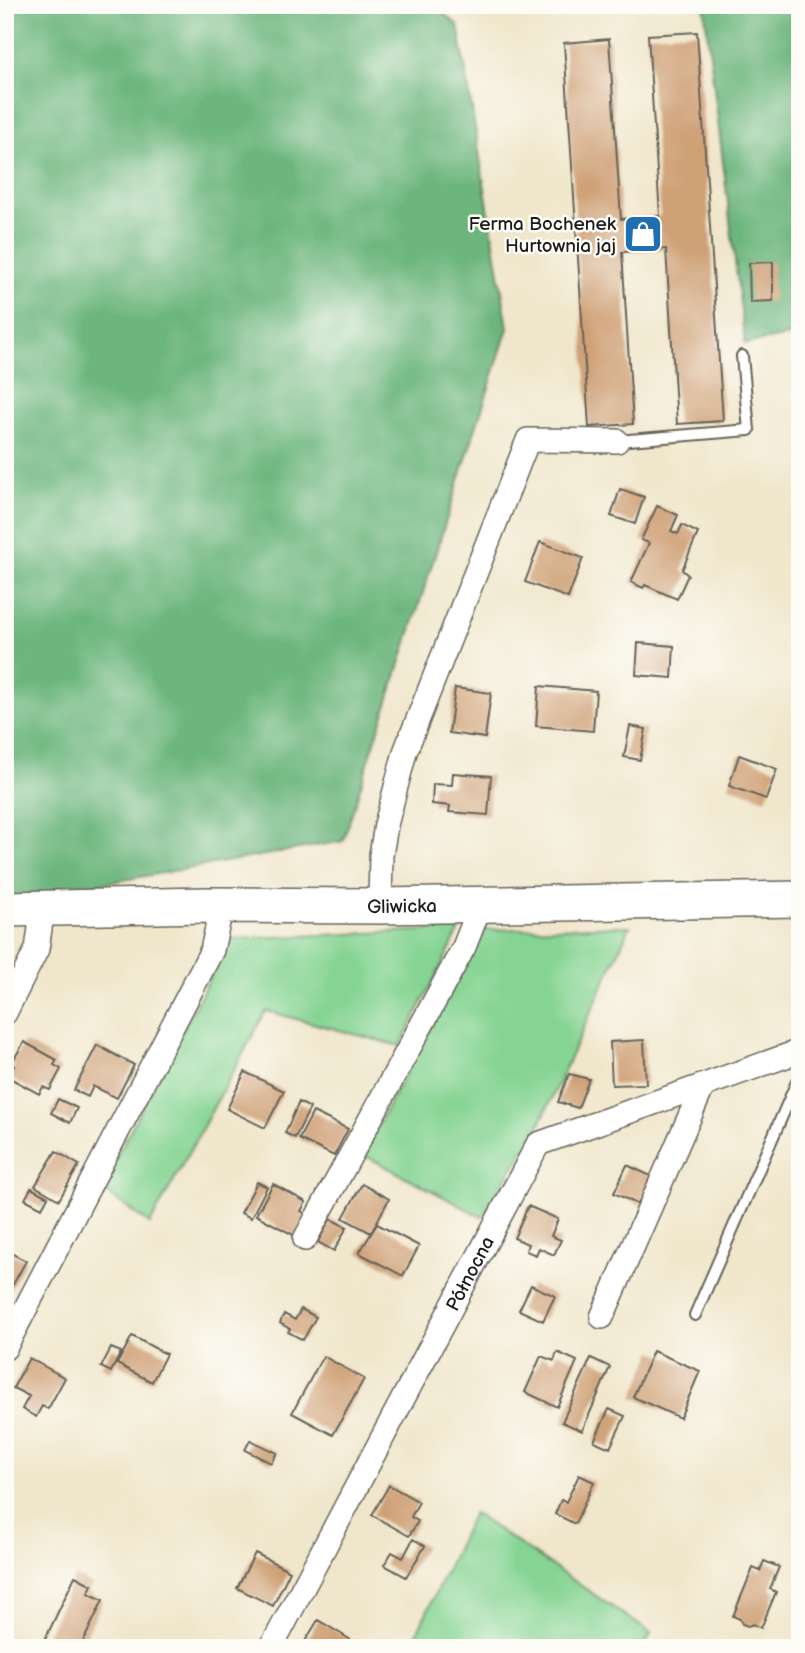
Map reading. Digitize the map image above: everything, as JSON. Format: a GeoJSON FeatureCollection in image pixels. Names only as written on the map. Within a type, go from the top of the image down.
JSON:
{"type":"FeatureCollection","features":[{"type":"Feature","properties":{"kind":"main road","name":"Gliwicka"},"geometry":{"type":"LineString","coordinates":[[5,909],[800,899]]}},
{"type":"Feature","properties":{"kind":"street"},"geometry":{"type":"LineString","coordinates":[[380,906],[386,825],[405,752],[527,440],[617,441]]}},
{"type":"Feature","properties":{"kind":"street"},"geometry":{"type":"LineString","coordinates":[[305,1239],[464,947],[481,904]]}},
{"type":"Feature","properties":{"kind":"street"},"geometry":{"type":"LineString","coordinates":[[5,1349],[212,950],[218,927],[218,905]]}},
{"type":"Feature","properties":{"kind":"street"},"geometry":{"type":"LineString","coordinates":[[5,1013],[37,950],[43,908]]}},
{"type":"Feature","properties":{"kind":"street","name":"Północna"},"geometry":{"type":"LineString","coordinates":[[271,1648],[538,1144],[800,1051]]}},
{"type":"Feature","properties":{"kind":"street"},"geometry":{"type":"LineString","coordinates":[[601,1317],[703,1086]]}},
{"type":"Feature","properties":{"kind":"lane"},"geometry":{"type":"LineString","coordinates":[[617,441],[749,430],[742,356]]}},
{"type":"Feature","properties":{"kind":"lane"},"geometry":{"type":"LineString","coordinates":[[695,1315],[800,1075]]}},
{"type":"Feature","properties":{"kind":"green space"},"geometry":{"type":"Polygon","coordinates":[[[5,5],[433,5],[458,25],[508,328],[343,841],[5,901],[5,5]]]}},
{"type":"Feature","properties":{"kind":"green space"},"geometry":{"type":"Polygon","coordinates":[[[704,5],[800,5],[800,334],[745,344],[704,5]]]}},
{"type":"Feature","properties":{"kind":"green space"},"geometry":{"type":"Polygon","coordinates":[[[630,926],[538,1128],[482,1217],[362,1154],[484,930],[630,926]]]}},
{"type":"Feature","properties":{"kind":"green space"},"geometry":{"type":"Polygon","coordinates":[[[460,929],[400,1046],[266,1011],[150,1224],[100,1188],[230,939],[460,929]]]}},
{"type":"Feature","properties":{"kind":"green space"},"geometry":{"type":"Polygon","coordinates":[[[473,1513],[651,1633],[644,1648],[410,1648],[473,1513]]]}},
{"type":"Feature","properties":{"kind":"building","name":"Ferma Bochenek Hurtownia jaj"},"geometry":{"type":"Polygon","coordinates":[[[697,32],[723,421],[677,424],[666,249],[622,252],[633,424],[589,427],[564,43],[609,39],[621,219],[660,216],[648,35],[697,32]]]}},
{"type":"Feature","properties":{"kind":"building"},"geometry":{"type":"Polygon","coordinates":[[[773,262],[773,301],[750,302],[749,263],[773,262]]]}},
{"type":"Feature","properties":{"kind":"building"},"geometry":{"type":"Polygon","coordinates":[[[620,489],[644,497],[635,524],[611,516],[620,489]]]}},
{"type":"Feature","properties":{"kind":"building"},"geometry":{"type":"Polygon","coordinates":[[[657,506],[678,515],[671,531],[678,534],[682,525],[698,533],[682,570],[688,575],[677,599],[631,582],[649,543],[641,540],[657,506]]]}},
{"type":"Feature","properties":{"kind":"building"},"geometry":{"type":"Polygon","coordinates":[[[540,542],[583,558],[568,598],[525,582],[540,542]]]}},
{"type":"Feature","properties":{"kind":"building"},"geometry":{"type":"Polygon","coordinates":[[[638,643],[674,646],[672,678],[636,675],[638,643]]]}},
{"type":"Feature","properties":{"kind":"building"},"geometry":{"type":"Polygon","coordinates":[[[539,686],[596,691],[593,731],[536,726],[539,686]]]}},
{"type":"Feature","properties":{"kind":"building"},"geometry":{"type":"Polygon","coordinates":[[[455,688],[491,693],[485,738],[449,733],[455,688]]]}},
{"type":"Feature","properties":{"kind":"building"},"geometry":{"type":"Polygon","coordinates":[[[630,726],[646,729],[640,760],[624,757],[630,726]]]}},
{"type":"Feature","properties":{"kind":"building"},"geometry":{"type":"Polygon","coordinates":[[[739,755],[777,769],[766,799],[729,786],[739,755]]]}},
{"type":"Feature","properties":{"kind":"building"},"geometry":{"type":"Polygon","coordinates":[[[453,773],[491,776],[488,815],[449,812],[450,806],[432,804],[433,784],[452,785],[453,773]]]}},
{"type":"Feature","properties":{"kind":"building"},"geometry":{"type":"Polygon","coordinates":[[[644,1040],[646,1084],[612,1085],[610,1042],[644,1040]]]}},
{"type":"Feature","properties":{"kind":"building"},"geometry":{"type":"Polygon","coordinates":[[[24,1042],[57,1060],[54,1065],[61,1069],[50,1090],[43,1087],[39,1094],[8,1077],[14,1066],[11,1064],[24,1042]]]}},
{"type":"Feature","properties":{"kind":"building"},"geometry":{"type":"Polygon","coordinates":[[[97,1045],[134,1065],[117,1098],[93,1086],[88,1097],[74,1090],[97,1045]]]}},
{"type":"Feature","properties":{"kind":"building"},"geometry":{"type":"Polygon","coordinates":[[[245,1072],[284,1091],[265,1128],[227,1109],[245,1072]]]}},
{"type":"Feature","properties":{"kind":"building"},"geometry":{"type":"Polygon","coordinates":[[[569,1074],[589,1079],[578,1108],[558,1102],[569,1074]]]}},
{"type":"Feature","properties":{"kind":"building"},"geometry":{"type":"Polygon","coordinates":[[[58,1099],[77,1108],[70,1123],[51,1113],[58,1099]]]}},
{"type":"Feature","properties":{"kind":"building"},"geometry":{"type":"Polygon","coordinates":[[[299,1102],[310,1108],[295,1138],[285,1133],[299,1102]]]}},
{"type":"Feature","properties":{"kind":"building"},"geometry":{"type":"Polygon","coordinates":[[[313,1112],[348,1129],[334,1156],[299,1139],[313,1112]]]}},
{"type":"Feature","properties":{"kind":"building"},"geometry":{"type":"Polygon","coordinates":[[[5,1123],[13,1127],[5,1142],[5,1123]]]}},
{"type":"Feature","properties":{"kind":"building"},"geometry":{"type":"Polygon","coordinates":[[[56,1151],[79,1165],[59,1200],[35,1186],[56,1151]]]}},
{"type":"Feature","properties":{"kind":"building"},"geometry":{"type":"Polygon","coordinates":[[[627,1165],[662,1181],[649,1210],[614,1193],[627,1165]]]}},
{"type":"Feature","properties":{"kind":"building"},"geometry":{"type":"Polygon","coordinates":[[[257,1182],[267,1187],[251,1218],[241,1213],[257,1182]]]}},
{"type":"Feature","properties":{"kind":"building"},"geometry":{"type":"Polygon","coordinates":[[[273,1184],[306,1202],[301,1211],[307,1215],[295,1236],[256,1215],[273,1184]]]}},
{"type":"Feature","properties":{"kind":"building"},"geometry":{"type":"Polygon","coordinates":[[[362,1184],[389,1199],[371,1233],[343,1218],[362,1184]]]}},
{"type":"Feature","properties":{"kind":"building"},"geometry":{"type":"Polygon","coordinates":[[[31,1188],[48,1197],[42,1208],[25,1199],[31,1188]]]}},
{"type":"Feature","properties":{"kind":"building"},"geometry":{"type":"Polygon","coordinates":[[[528,1206],[558,1219],[551,1236],[561,1240],[554,1255],[539,1248],[536,1255],[526,1251],[528,1244],[514,1238],[528,1206]]]}},
{"type":"Feature","properties":{"kind":"building"},"geometry":{"type":"Polygon","coordinates":[[[330,1219],[347,1227],[334,1251],[318,1242],[330,1219]]]}},
{"type":"Feature","properties":{"kind":"building"},"geometry":{"type":"Polygon","coordinates":[[[377,1224],[419,1246],[403,1276],[359,1253],[377,1224]]]}},
{"type":"Feature","properties":{"kind":"building"},"geometry":{"type":"Polygon","coordinates":[[[5,1250],[26,1261],[5,1299],[5,1250]]]}},
{"type":"Feature","properties":{"kind":"building"},"geometry":{"type":"Polygon","coordinates":[[[531,1285],[555,1296],[543,1321],[519,1310],[531,1285]]]}},
{"type":"Feature","properties":{"kind":"building"},"geometry":{"type":"Polygon","coordinates":[[[301,1309],[316,1317],[303,1340],[288,1332],[290,1329],[280,1323],[284,1314],[295,1320],[301,1309]]]}},
{"type":"Feature","properties":{"kind":"building"},"geometry":{"type":"Polygon","coordinates":[[[132,1336],[166,1354],[152,1382],[117,1364],[132,1336]]]}},
{"type":"Feature","properties":{"kind":"building"},"geometry":{"type":"Polygon","coordinates":[[[111,1348],[121,1352],[111,1372],[101,1367],[111,1348]]]}},
{"type":"Feature","properties":{"kind":"building"},"geometry":{"type":"Polygon","coordinates":[[[653,1351],[700,1371],[680,1418],[633,1397],[653,1351]]]}},
{"type":"Feature","properties":{"kind":"building"},"geometry":{"type":"Polygon","coordinates":[[[557,1352],[577,1361],[557,1407],[525,1392],[541,1356],[554,1361],[557,1352]]]}},
{"type":"Feature","properties":{"kind":"building"},"geometry":{"type":"Polygon","coordinates":[[[323,1356],[364,1379],[333,1435],[292,1413],[323,1356]]]}},
{"type":"Feature","properties":{"kind":"building"},"geometry":{"type":"Polygon","coordinates":[[[29,1358],[65,1378],[48,1409],[42,1406],[36,1417],[22,1409],[29,1396],[13,1388],[29,1358]]]}},
{"type":"Feature","properties":{"kind":"building"},"geometry":{"type":"Polygon","coordinates":[[[591,1358],[610,1367],[582,1431],[562,1422],[591,1358]]]}},
{"type":"Feature","properties":{"kind":"building"},"geometry":{"type":"Polygon","coordinates":[[[609,1409],[625,1416],[610,1448],[594,1441],[609,1409]]]}},
{"type":"Feature","properties":{"kind":"building"},"geometry":{"type":"Polygon","coordinates":[[[250,1440],[277,1453],[271,1463],[245,1450],[250,1440]]]}},
{"type":"Feature","properties":{"kind":"building"},"geometry":{"type":"Polygon","coordinates":[[[579,1475],[594,1482],[575,1524],[555,1514],[561,1500],[566,1502],[579,1475]]]}},
{"type":"Feature","properties":{"kind":"building"},"geometry":{"type":"Polygon","coordinates":[[[389,1485],[419,1502],[411,1517],[418,1521],[409,1536],[372,1515],[389,1485]]]}},
{"type":"Feature","properties":{"kind":"building"},"geometry":{"type":"Polygon","coordinates":[[[413,1539],[425,1546],[406,1577],[384,1565],[392,1552],[403,1558],[413,1539]]]}},
{"type":"Feature","properties":{"kind":"building"},"geometry":{"type":"Polygon","coordinates":[[[255,1553],[290,1571],[273,1606],[237,1588],[255,1553]]]}},
{"type":"Feature","properties":{"kind":"building"},"geometry":{"type":"Polygon","coordinates":[[[764,1561],[779,1567],[770,1589],[776,1592],[761,1628],[753,1624],[742,1624],[740,1619],[733,1616],[753,1568],[760,1571],[764,1561]]]}},
{"type":"Feature","properties":{"kind":"building"},"geometry":{"type":"Polygon","coordinates":[[[75,1576],[92,1585],[88,1593],[103,1600],[80,1648],[41,1648],[75,1576]]]}},
{"type":"Feature","properties":{"kind":"building"},"geometry":{"type":"Polygon","coordinates":[[[318,1620],[356,1643],[353,1648],[301,1648],[318,1620]]]}},
{"type":"Feature","properties":{"kind":"place","name":"Ferma Bochenek Hurtownia jaj"},"geometry":{"type":"Point","coordinates":[643,234]}}]}
